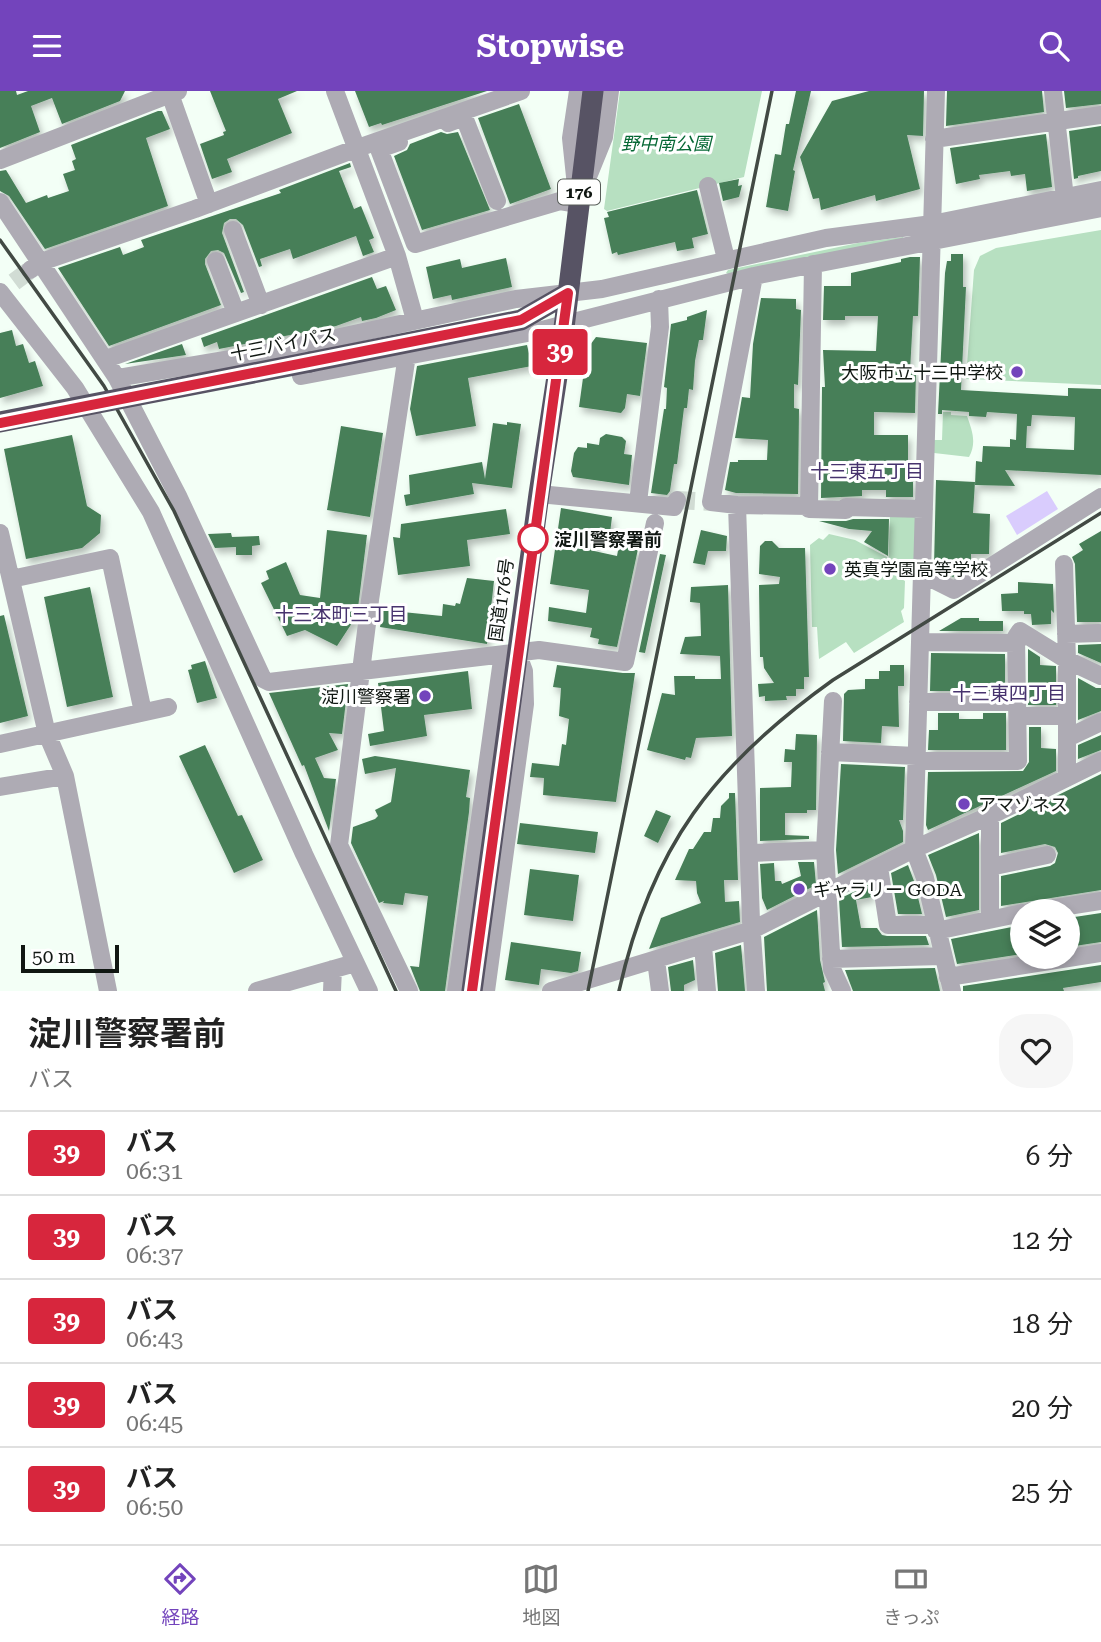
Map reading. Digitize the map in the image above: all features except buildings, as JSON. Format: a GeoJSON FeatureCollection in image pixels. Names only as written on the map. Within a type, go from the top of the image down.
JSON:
{"type":"FeatureCollection","features":[{"type":"Feature","properties":{"kind":"highway","name":"国道176号"},"geometry":{"type":"LineString","coordinates":[[472,991],[564,324],[593,91]]}},
{"type":"Feature","properties":{"kind":"highway","name":"十三バイパス"},"geometry":{"type":"LineString","coordinates":[[0,422],[521,320],[568,293]]}},
{"type":"Feature","properties":{"kind":"street"},"geometry":{"type":"LineString","coordinates":[[335,91],[397,255],[415,320]]}},
{"type":"Feature","properties":{"kind":"street"},"geometry":{"type":"LineString","coordinates":[[36,266],[521,91]]}},
{"type":"Feature","properties":{"kind":"street"},"geometry":{"type":"LineString","coordinates":[[578,91],[571,138],[578,204]]}},
{"type":"Feature","properties":{"kind":"street"},"geometry":{"type":"LineString","coordinates":[[578,204],[604,137],[610,91]]}},
{"type":"Feature","properties":{"kind":"street"},"geometry":{"type":"LineString","coordinates":[[936,91],[914,849],[925,878],[950,984],[1101,953]]}},
{"type":"Feature","properties":{"kind":"street"},"geometry":{"type":"LineString","coordinates":[[1053,91],[1065,198]]}},
{"type":"Feature","properties":{"kind":"street"},"geometry":{"type":"LineString","coordinates":[[0,160],[131,99],[176,92],[209,204]]}},
{"type":"Feature","properties":{"kind":"street"},"geometry":{"type":"LineString","coordinates":[[934,139],[1101,115]]}},
{"type":"Feature","properties":{"kind":"street"},"geometry":{"type":"LineString","coordinates":[[496,201],[464,117],[379,149],[415,244],[560,201],[578,204]]}},
{"type":"Feature","properties":{"kind":"street"},"geometry":{"type":"LineString","coordinates":[[708,186],[726,259]]}},
{"type":"Feature","properties":{"kind":"street"},"geometry":{"type":"LineString","coordinates":[[117,378],[407,355],[564,324],[1101,190]]}},
{"type":"Feature","properties":{"kind":"street"},"geometry":{"type":"LineString","coordinates":[[0,202],[36,266],[106,359],[117,378],[179,498],[263,679],[270,682],[539,650],[625,662],[655,523]]}},
{"type":"Feature","properties":{"kind":"street"},"geometry":{"type":"LineString","coordinates":[[302,362],[415,320],[516,299],[602,289],[826,238],[932,232],[1101,208]]}},
{"type":"Feature","properties":{"kind":"street"},"geometry":{"type":"LineString","coordinates":[[233,230],[261,305]]}},
{"type":"Feature","properties":{"kind":"street"},"geometry":{"type":"LineString","coordinates":[[106,359],[397,255]]}},
{"type":"Feature","properties":{"kind":"street"},"geometry":{"type":"LineString","coordinates":[[216,261],[236,313]]}},
{"type":"Feature","properties":{"kind":"street"},"geometry":{"type":"LineString","coordinates":[[809,506],[813,264]]}},
{"type":"Feature","properties":{"kind":"street"},"geometry":{"type":"LineString","coordinates":[[754,276],[711,502],[809,506],[809,509],[924,509]]}},
{"type":"Feature","properties":{"kind":"street"},"geometry":{"type":"LineString","coordinates":[[4,290],[75,388],[151,512],[369,991]]}},
{"type":"Feature","properties":{"kind":"street"},"geometry":{"type":"LineString","coordinates":[[659,299],[660,327],[637,505],[674,507],[677,501]]}},
{"type":"Feature","properties":{"kind":"street"},"geometry":{"type":"LineString","coordinates":[[407,355],[361,670],[339,845],[409,991]]}},
{"type":"Feature","properties":{"kind":"street"},"geometry":{"type":"LineString","coordinates":[[539,494],[638,502]]}},
{"type":"Feature","properties":{"kind":"street"},"geometry":{"type":"LineString","coordinates":[[922,574],[954,590],[1101,497]]}},
{"type":"Feature","properties":{"kind":"street"},"geometry":{"type":"LineString","coordinates":[[737,505],[756,991]]}},
{"type":"Feature","properties":{"kind":"street"},"geometry":{"type":"LineString","coordinates":[[0,533],[6,572],[47,734],[65,776],[108,991]]}},
{"type":"Feature","properties":{"kind":"street"},"geometry":{"type":"LineString","coordinates":[[6,572],[110,558],[144,712]]}},
{"type":"Feature","properties":{"kind":"street"},"geometry":{"type":"LineString","coordinates":[[1064,564],[1067,778]]}},
{"type":"Feature","properties":{"kind":"street"},"geometry":{"type":"LineString","coordinates":[[830,752],[1018,761],[1016,637],[1020,631],[1067,660],[1101,676]]}},
{"type":"Feature","properties":{"kind":"street"},"geometry":{"type":"LineString","coordinates":[[1066,634],[1099,633]]}},
{"type":"Feature","properties":{"kind":"street"},"geometry":{"type":"LineString","coordinates":[[920,642],[1017,643]]}},
{"type":"Feature","properties":{"kind":"street"},"geometry":{"type":"LineString","coordinates":[[456,991],[501,667],[517,652]]}},
{"type":"Feature","properties":{"kind":"street"},"geometry":{"type":"LineString","coordinates":[[486,991],[525,704],[524,671],[517,652]]}},
{"type":"Feature","properties":{"kind":"street"},"geometry":{"type":"LineString","coordinates":[[833,701],[825,850],[832,969],[842,991]]}},
{"type":"Feature","properties":{"kind":"street"},"geometry":{"type":"LineString","coordinates":[[918,702],[1018,709],[1067,716]]}},
{"type":"Feature","properties":{"kind":"street"},"geometry":{"type":"LineString","coordinates":[[0,744],[168,707]]}},
{"type":"Feature","properties":{"kind":"street"},"geometry":{"type":"LineString","coordinates":[[1067,738],[1101,722]]}},
{"type":"Feature","properties":{"kind":"street"},"geometry":{"type":"LineString","coordinates":[[551,991],[752,930],[914,849],[990,816],[1101,761]]}},
{"type":"Feature","properties":{"kind":"street"},"geometry":{"type":"LineString","coordinates":[[0,787],[65,776]]}},
{"type":"Feature","properties":{"kind":"street"},"geometry":{"type":"LineString","coordinates":[[990,816],[990,919]]}},
{"type":"Feature","properties":{"kind":"street"},"geometry":{"type":"LineString","coordinates":[[749,853],[825,850]]}},
{"type":"Feature","properties":{"kind":"street"},"geometry":{"type":"LineString","coordinates":[[990,867],[1047,855]]}},
{"type":"Feature","properties":{"kind":"street"},"geometry":{"type":"LineString","coordinates":[[878,867],[888,925],[936,928],[1010,915]]}},
{"type":"Feature","properties":{"kind":"street"},"geometry":{"type":"LineString","coordinates":[[1080,904],[1101,901]]}},
{"type":"Feature","properties":{"kind":"street"},"geometry":{"type":"LineString","coordinates":[[703,946],[707,991]]}},
{"type":"Feature","properties":{"kind":"street"},"geometry":{"type":"LineString","coordinates":[[831,959],[943,956]]}},
{"type":"Feature","properties":{"kind":"street"},"geometry":{"type":"LineString","coordinates":[[656,960],[660,991]]}},
{"type":"Feature","properties":{"kind":"street"},"geometry":{"type":"LineString","coordinates":[[257,991],[355,963]]}},
{"type":"Feature","properties":{"kind":"street"},"geometry":{"type":"LineString","coordinates":[[332,991],[333,969]]}},
{"type":"Feature","properties":{"kind":"green space","name":"野中南公園"},"geometry":{"type":"Polygon","coordinates":[[[620,91],[762,91],[744,177],[607,211],[604,209],[620,91]]]}},
{"type":"Feature","properties":{"kind":"green space"},"geometry":{"type":"Polygon","coordinates":[[[1101,230],[1101,385],[966,379],[974,270],[980,256],[996,248],[1101,230]]]}},
{"type":"Feature","properties":{"kind":"green space"},"geometry":{"type":"Polygon","coordinates":[[[904,239],[726,273],[728,270],[858,243],[904,239]]]}},
{"type":"Feature","properties":{"kind":"green space"},"geometry":{"type":"Polygon","coordinates":[[[943,412],[967,416],[973,442],[969,457],[934,453],[934,440],[942,440],[943,412]]]}},
{"type":"Feature","properties":{"kind":"green space"},"geometry":{"type":"Polygon","coordinates":[[[890,515],[913,515],[917,519],[915,572],[888,571],[890,515]]]}},
{"type":"Feature","properties":{"kind":"green space"},"geometry":{"type":"Polygon","coordinates":[[[829,534],[855,540],[887,557],[887,571],[905,581],[904,608],[901,611],[904,622],[854,653],[846,642],[819,659],[817,627],[812,627],[810,545],[819,538],[823,540],[829,534]]]}},
{"type":"Feature","properties":{"kind":"shaded area"},"geometry":{"type":"Polygon","coordinates":[[[1047,491],[1058,509],[1017,535],[1006,516],[1047,491]]]}},
{"type":"Feature","properties":{"kind":"tunnel"},"geometry":{"type":"LineString","coordinates":[[14,282],[30,270]]}},
{"type":"Feature","properties":{"kind":"tunnel"},"geometry":{"type":"LineString","coordinates":[[677,500],[711,502]]}},
{"type":"Feature","properties":{"kind":"railway"},"geometry":{"type":"LineString","coordinates":[[588,991],[772,91]]}},
{"type":"Feature","properties":{"kind":"railway"},"geometry":{"type":"LineString","coordinates":[[0,240],[104,386],[174,511],[396,991]]}},
{"type":"Feature","properties":{"kind":"railway"},"geometry":{"type":"LineString","coordinates":[[619,991],[649,894],[669,852],[693,813],[721,778],[754,744],[833,680],[1101,513]]}},
{"type":"Feature","properties":{"kind":"bus line","name":"39"},"geometry":{"type":"LineString","coordinates":[[0,423],[521,320],[568,293],[472,991]]}},
{"type":"Feature","properties":{"kind":"place","name":"大阪市立十三中学校"},"geometry":{"type":"Point","coordinates":[1017,372]}},
{"type":"Feature","properties":{"kind":"place","name":"淀川警察署前"},"geometry":{"type":"Point","coordinates":[533,539]}},
{"type":"Feature","properties":{"kind":"place","name":"英真学園高等学校"},"geometry":{"type":"Point","coordinates":[830,569]}},
{"type":"Feature","properties":{"kind":"place","name":"淀川警察署"},"geometry":{"type":"Point","coordinates":[425,696]}},
{"type":"Feature","properties":{"kind":"place","name":"アマゾネス"},"geometry":{"type":"Point","coordinates":[964,804]}},
{"type":"Feature","properties":{"kind":"place","name":"ギャラリー GODA"},"geometry":{"type":"Point","coordinates":[799,889]}},
{"type":"Feature","properties":{"kind":"district","name":"十三東五丁目"},"geometry":{"type":"Point","coordinates":[867,471]}},
{"type":"Feature","properties":{"kind":"district","name":"十三本町三丁目"},"geometry":{"type":"Point","coordinates":[341,614]}},
{"type":"Feature","properties":{"kind":"district","name":"十三東四丁目"},"geometry":{"type":"Point","coordinates":[1009,693]}}]}
